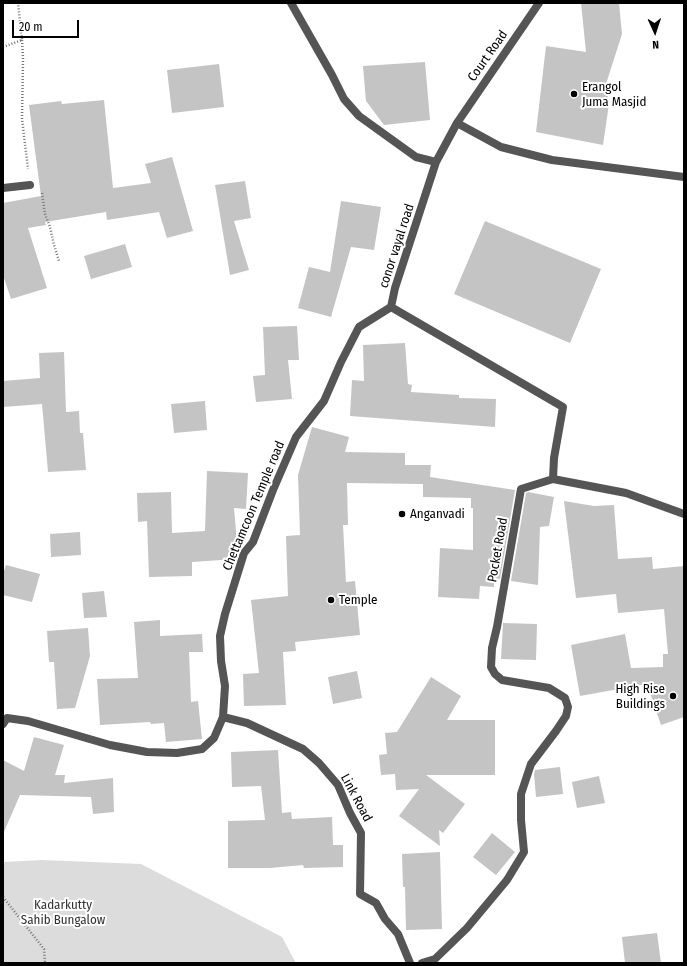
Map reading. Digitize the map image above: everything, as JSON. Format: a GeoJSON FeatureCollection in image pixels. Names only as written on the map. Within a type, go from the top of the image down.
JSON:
{"type":"FeatureCollection","features":[{"type":"Feature","properties":{"kind":"street"},"geometry":{"type":"LineString","coordinates":[[291,3],[344,99],[359,116],[416,157],[436,162]]}},
{"type":"Feature","properties":{"kind":"street","name":"Court Road"},"geometry":{"type":"LineString","coordinates":[[457,123],[539,3]]}},
{"type":"Feature","properties":{"kind":"street"},"geometry":{"type":"LineString","coordinates":[[457,123],[500,147],[552,160],[684,177]]}},
{"type":"Feature","properties":{"kind":"street","name":"conor vayal road"},"geometry":{"type":"LineString","coordinates":[[457,123],[436,162],[395,288],[391,307],[563,407],[554,458],[553,479]]}},
{"type":"Feature","properties":{"kind":"street"},"geometry":{"type":"LineString","coordinates":[[3,188],[30,185]]}},
{"type":"Feature","properties":{"kind":"street","name":"Chettamcoon Temple road"},"geometry":{"type":"LineString","coordinates":[[3,724],[7,718],[28,721],[110,745],[147,752],[177,753],[202,749],[214,738],[222,717],[225,686],[221,661],[220,636],[225,614],[244,553],[253,542],[296,437],[324,402],[341,362],[359,327],[391,307]]}},
{"type":"Feature","properties":{"kind":"street"},"geometry":{"type":"LineString","coordinates":[[553,479],[626,493],[684,514]]}},
{"type":"Feature","properties":{"kind":"street","name":"Pocket Road"},"geometry":{"type":"LineString","coordinates":[[422,963],[435,959],[467,928],[507,880],[524,852],[520,820],[521,794],[531,764],[566,716],[568,707],[565,698],[549,688],[502,680],[495,674],[491,667],[492,648],[521,489],[553,479]]}},
{"type":"Feature","properties":{"kind":"street","name":"Link Road"},"geometry":{"type":"LineString","coordinates":[[222,717],[247,723],[303,749],[319,763],[338,785],[360,833],[360,894],[376,903],[385,919],[398,934],[410,963]]}},
{"type":"Feature","properties":{"kind":"path"},"geometry":{"type":"LineString","coordinates":[[18,3],[23,58],[22,119],[30,185],[42,192],[45,214],[59,261]]}},
{"type":"Feature","properties":{"kind":"path"},"geometry":{"type":"LineString","coordinates":[[3,47],[22,40]]}},
{"type":"Feature","properties":{"kind":"path"},"geometry":{"type":"LineString","coordinates":[[3,897],[44,949],[45,963]]}},
{"type":"Feature","properties":{"kind":"green space","name":"Kadarkutty Sahib Bungalow"},"geometry":{"type":"Polygon","coordinates":[[[42,860],[141,864],[282,937],[296,963],[3,963],[3,862],[42,860]]]}},
{"type":"Feature","properties":{"kind":"building","name":"Erangol Juma Masjid"},"geometry":{"type":"Polygon","coordinates":[[[581,3],[619,3],[622,34],[606,84],[609,104],[603,145],[536,132],[546,46],[586,52],[581,3]]]}},
{"type":"Feature","properties":{"kind":"building"},"geometry":{"type":"Polygon","coordinates":[[[425,62],[430,120],[384,125],[366,101],[363,66],[425,62]]]}},
{"type":"Feature","properties":{"kind":"building"},"geometry":{"type":"Polygon","coordinates":[[[219,64],[224,107],[172,113],[167,70],[219,64]]]}},
{"type":"Feature","properties":{"kind":"building"},"geometry":{"type":"Polygon","coordinates":[[[104,100],[113,188],[151,183],[145,164],[172,157],[193,231],[167,238],[159,212],[107,220],[106,212],[45,222],[46,225],[28,228],[47,288],[11,299],[3,275],[3,203],[41,196],[29,105],[61,101],[62,104],[104,100]]]}},
{"type":"Feature","properties":{"kind":"building"},"geometry":{"type":"Polygon","coordinates":[[[245,181],[251,218],[234,221],[249,270],[230,275],[215,185],[245,181]]]}},
{"type":"Feature","properties":{"kind":"building"},"geometry":{"type":"Polygon","coordinates":[[[341,201],[381,207],[374,250],[351,247],[331,317],[298,308],[309,267],[330,272],[341,201]]]}},
{"type":"Feature","properties":{"kind":"building"},"geometry":{"type":"Polygon","coordinates":[[[485,221],[601,269],[570,343],[454,294],[485,221]]]}},
{"type":"Feature","properties":{"kind":"building"},"geometry":{"type":"Polygon","coordinates":[[[125,244],[132,267],[91,279],[84,256],[125,244]]]}},
{"type":"Feature","properties":{"kind":"building"},"geometry":{"type":"Polygon","coordinates":[[[297,326],[299,360],[288,360],[292,399],[256,402],[253,376],[265,375],[263,327],[297,326]]]}},
{"type":"Feature","properties":{"kind":"building"},"geometry":{"type":"Polygon","coordinates":[[[405,343],[408,384],[412,385],[411,392],[459,395],[459,398],[496,399],[495,427],[350,416],[352,380],[364,381],[363,345],[405,343]]]}},
{"type":"Feature","properties":{"kind":"building"},"geometry":{"type":"Polygon","coordinates":[[[64,352],[66,412],[79,411],[80,433],[83,433],[86,470],[48,472],[42,404],[3,407],[3,381],[40,378],[39,353],[64,352]]]}},
{"type":"Feature","properties":{"kind":"building"},"geometry":{"type":"Polygon","coordinates":[[[205,401],[207,430],[174,433],[171,404],[205,401]]]}},
{"type":"Feature","properties":{"kind":"building"},"geometry":{"type":"Polygon","coordinates":[[[312,427],[349,437],[345,452],[405,453],[405,465],[431,465],[430,477],[515,490],[500,579],[494,578],[494,587],[480,586],[479,599],[438,597],[440,548],[473,550],[473,508],[471,508],[471,498],[423,497],[423,484],[347,483],[348,525],[343,525],[346,582],[355,581],[360,635],[295,642],[296,651],[283,652],[286,705],[244,706],[243,674],[259,673],[251,600],[288,596],[286,536],[300,535],[298,475],[312,427]]]}},
{"type":"Feature","properties":{"kind":"building"},"geometry":{"type":"Polygon","coordinates":[[[207,471],[248,473],[246,509],[234,508],[238,555],[236,559],[192,562],[192,576],[149,577],[147,521],[138,522],[137,493],[171,492],[172,533],[205,531],[207,471]]]}},
{"type":"Feature","properties":{"kind":"building"},"geometry":{"type":"Polygon","coordinates":[[[528,492],[554,497],[549,526],[540,527],[538,585],[511,581],[526,493],[528,492]]]}},
{"type":"Feature","properties":{"kind":"building"},"geometry":{"type":"Polygon","coordinates":[[[564,501],[594,506],[614,505],[618,559],[652,557],[653,569],[684,566],[684,717],[661,725],[647,684],[580,696],[571,645],[625,634],[631,668],[663,667],[663,654],[668,654],[664,609],[618,613],[616,594],[576,598],[564,501]]]}},
{"type":"Feature","properties":{"kind":"building"},"geometry":{"type":"Polygon","coordinates":[[[80,532],[81,555],[51,557],[50,534],[80,532]]]}},
{"type":"Feature","properties":{"kind":"building"},"geometry":{"type":"Polygon","coordinates":[[[6,565],[40,574],[32,602],[3,595],[3,574],[6,565]]]}},
{"type":"Feature","properties":{"kind":"building"},"geometry":{"type":"Polygon","coordinates":[[[104,591],[107,617],[84,618],[82,593],[104,591]]]}},
{"type":"Feature","properties":{"kind":"building"},"geometry":{"type":"Polygon","coordinates":[[[160,620],[160,636],[202,634],[203,652],[189,652],[191,702],[198,701],[202,739],[166,742],[164,723],[151,724],[150,722],[100,725],[97,679],[138,678],[134,622],[160,620]]]}},
{"type":"Feature","properties":{"kind":"building"},"geometry":{"type":"Polygon","coordinates":[[[503,623],[537,624],[536,660],[501,659],[503,623]]]}},
{"type":"Feature","properties":{"kind":"building"},"geometry":{"type":"Polygon","coordinates":[[[88,628],[90,656],[75,708],[57,709],[54,662],[49,662],[47,631],[88,628]]]}},
{"type":"Feature","properties":{"kind":"building"},"geometry":{"type":"Polygon","coordinates":[[[357,671],[362,698],[333,704],[328,677],[357,671]]]}},
{"type":"Feature","properties":{"kind":"building"},"geometry":{"type":"Polygon","coordinates":[[[431,677],[461,696],[447,720],[495,720],[495,775],[426,775],[465,804],[443,833],[439,830],[440,846],[399,816],[419,789],[396,790],[395,774],[381,775],[379,755],[387,754],[385,733],[397,732],[431,677]]]}},
{"type":"Feature","properties":{"kind":"building"},"geometry":{"type":"Polygon","coordinates":[[[34,737],[64,745],[55,775],[65,775],[64,783],[113,778],[114,812],[93,814],[91,797],[20,795],[3,834],[3,760],[24,771],[34,737]]]}},
{"type":"Feature","properties":{"kind":"building"},"geometry":{"type":"Polygon","coordinates":[[[278,750],[282,813],[291,812],[292,819],[332,817],[333,845],[343,845],[343,867],[304,868],[303,865],[270,868],[228,868],[228,821],[265,820],[261,786],[232,787],[231,752],[278,750]]]}},
{"type":"Feature","properties":{"kind":"building"},"geometry":{"type":"Polygon","coordinates":[[[560,767],[563,794],[536,797],[535,770],[560,767]]]}},
{"type":"Feature","properties":{"kind":"building"},"geometry":{"type":"Polygon","coordinates":[[[599,776],[605,803],[577,808],[572,782],[599,776]]]}},
{"type":"Feature","properties":{"kind":"building"},"geometry":{"type":"Polygon","coordinates":[[[492,833],[515,852],[496,875],[473,857],[492,833]]]}},
{"type":"Feature","properties":{"kind":"building"},"geometry":{"type":"Polygon","coordinates":[[[440,852],[442,929],[406,930],[405,887],[403,887],[402,854],[440,852]]]}},
{"type":"Feature","properties":{"kind":"building"},"geometry":{"type":"Polygon","coordinates":[[[657,933],[661,963],[625,963],[622,937],[657,933]]]}},
{"type":"Feature","properties":{"kind":"place","name":"Erangol Juma Masjid"},"geometry":{"type":"Point","coordinates":[574,94]}},
{"type":"Feature","properties":{"kind":"place","name":"Anganvadi"},"geometry":{"type":"Point","coordinates":[402,514]}},
{"type":"Feature","properties":{"kind":"place","name":"Temple"},"geometry":{"type":"Point","coordinates":[331,600]}},
{"type":"Feature","properties":{"kind":"place","name":"High Rise Buildings"},"geometry":{"type":"Point","coordinates":[673,696]}}]}
